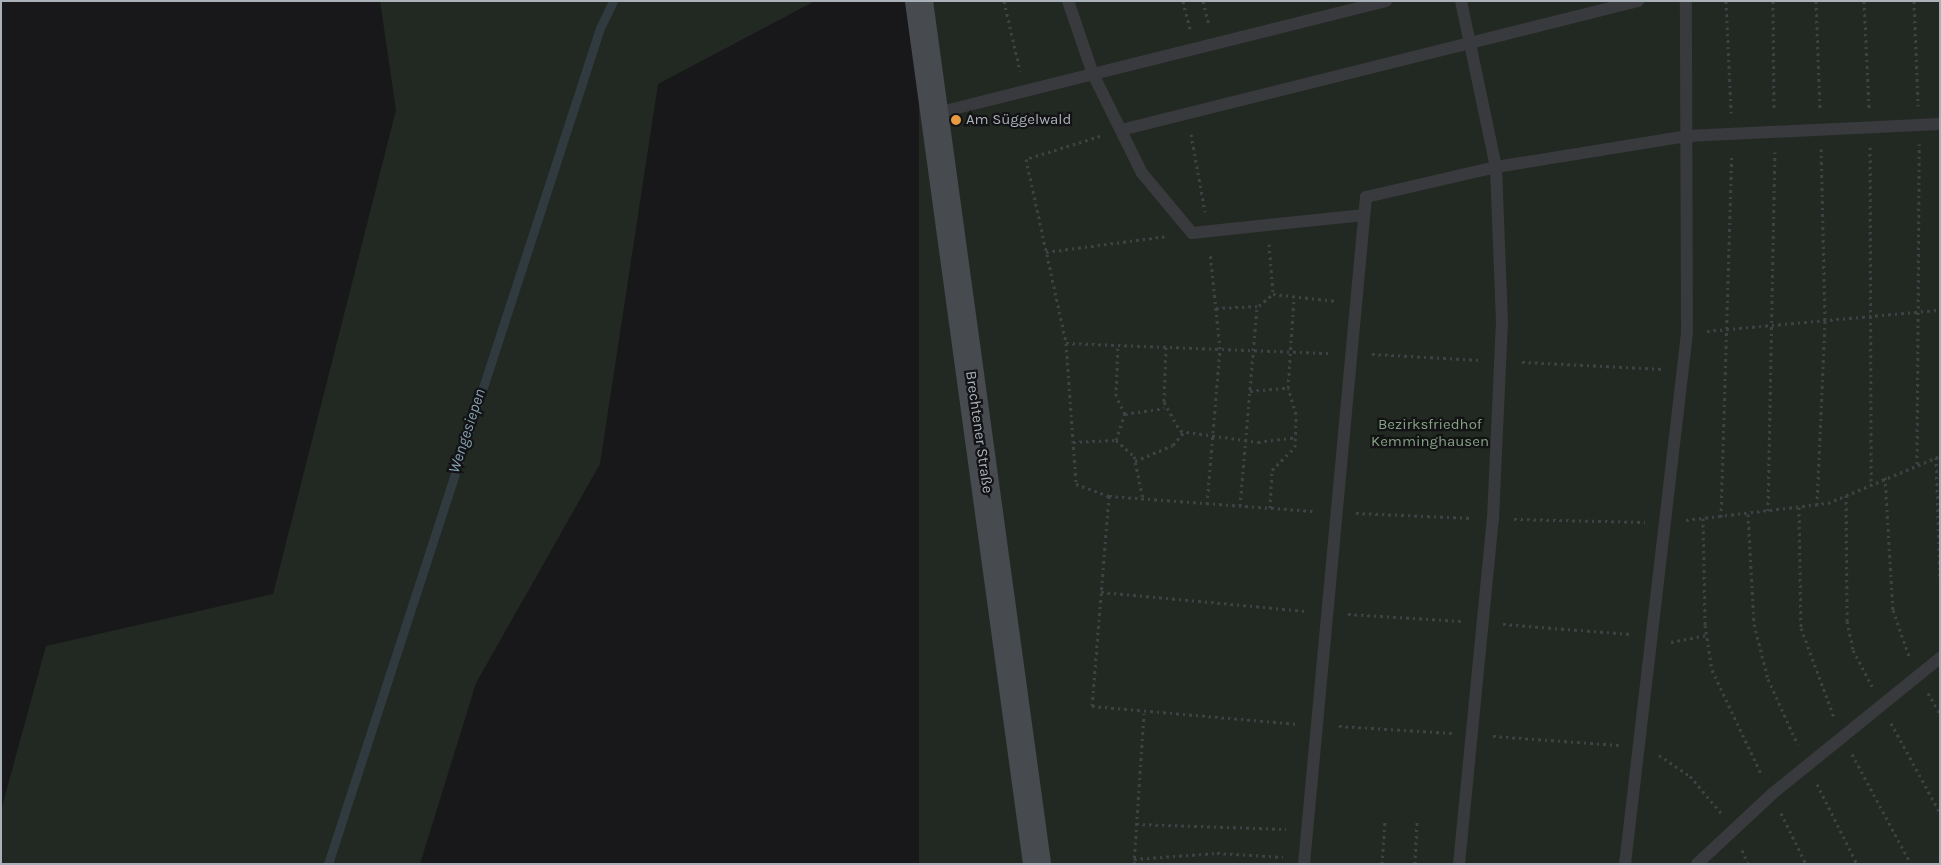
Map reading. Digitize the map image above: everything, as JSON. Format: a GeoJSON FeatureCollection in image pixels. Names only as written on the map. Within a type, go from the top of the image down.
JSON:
{"type":"FeatureCollection","features":[{"type":"Feature","properties":{"kind":"street","name":"Brechtener Straße"},"geometry":{"type":"LineString","coordinates":[[919,1],[937,113],[1037,864]]}},
{"type":"Feature","properties":{"kind":"lane"},"geometry":{"type":"LineString","coordinates":[[1068,1],[1093,74],[1142,172],[1192,233],[1364,216]]}},
{"type":"Feature","properties":{"kind":"lane"},"geometry":{"type":"LineString","coordinates":[[937,113],[1386,1]]}},
{"type":"Feature","properties":{"kind":"lane"},"geometry":{"type":"LineString","coordinates":[[1459,864],[1493,519],[1502,323],[1496,167],[1461,1]]}},
{"type":"Feature","properties":{"kind":"lane"},"geometry":{"type":"LineString","coordinates":[[1121,130],[1470,41],[1638,1]]}},
{"type":"Feature","properties":{"kind":"lane"},"geometry":{"type":"LineString","coordinates":[[1625,864],[1636,746],[1649,636],[1666,522],[1686,333],[1686,1]]}},
{"type":"Feature","properties":{"kind":"lane"},"geometry":{"type":"LineString","coordinates":[[1304,861],[1366,197],[1496,167],[1686,136],[1940,124]]}},
{"type":"Feature","properties":{"kind":"lane"},"geometry":{"type":"LineString","coordinates":[[1697,864],[1772,794],[1940,658]]}},
{"type":"Feature","properties":{"kind":"path"},"geometry":{"type":"LineString","coordinates":[[1004,1],[1025,91]]}},
{"type":"Feature","properties":{"kind":"path"},"geometry":{"type":"LineString","coordinates":[[1183,1],[1195,49]]}},
{"type":"Feature","properties":{"kind":"path"},"geometry":{"type":"LineString","coordinates":[[1720,517],[1728,329],[1732,134],[1726,1]]}},
{"type":"Feature","properties":{"kind":"path"},"geometry":{"type":"LineString","coordinates":[[1768,511],[1774,325],[1775,132],[1773,1]]}},
{"type":"Feature","properties":{"kind":"path"},"geometry":{"type":"LineString","coordinates":[[1816,1],[1825,320],[1817,504]]}},
{"type":"Feature","properties":{"kind":"path"},"geometry":{"type":"LineString","coordinates":[[1864,1],[1870,128],[1871,484]]}},
{"type":"Feature","properties":{"kind":"path"},"geometry":{"type":"LineString","coordinates":[[1914,1],[1919,125],[1920,312],[1917,464]]}},
{"type":"Feature","properties":{"kind":"path"},"geometry":{"type":"LineString","coordinates":[[1187,113],[1204,202]]}},
{"type":"Feature","properties":{"kind":"path"},"geometry":{"type":"LineString","coordinates":[[1121,130],[1026,158],[1066,343],[1076,484],[1109,496],[1337,513],[1493,519],[1666,522],[1748,514],[1817,504],[1846,495],[1938,456],[1940,576]]}},
{"type":"Feature","properties":{"kind":"path"},"geometry":{"type":"LineString","coordinates":[[1267,226],[1273,294]]}},
{"type":"Feature","properties":{"kind":"path"},"geometry":{"type":"LineString","coordinates":[[1207,504],[1220,349],[1208,232]]}},
{"type":"Feature","properties":{"kind":"path"},"geometry":{"type":"LineString","coordinates":[[1046,252],[1192,233]]}},
{"type":"Feature","properties":{"kind":"path"},"geometry":{"type":"LineString","coordinates":[[1216,308],[1257,306],[1273,294],[1294,298],[1357,302]]}},
{"type":"Feature","properties":{"kind":"path"},"geometry":{"type":"LineString","coordinates":[[1270,508],[1272,470],[1295,447],[1296,437],[1288,388],[1294,298]]}},
{"type":"Feature","properties":{"kind":"path"},"geometry":{"type":"LineString","coordinates":[[1240,506],[1257,306]]}},
{"type":"Feature","properties":{"kind":"path"},"geometry":{"type":"LineString","coordinates":[[1686,333],[1940,310]]}},
{"type":"Feature","properties":{"kind":"path"},"geometry":{"type":"LineString","coordinates":[[1066,343],[1352,353]]}},
{"type":"Feature","properties":{"kind":"path"},"geometry":{"type":"LineString","coordinates":[[1116,440],[1125,414],[1116,396],[1118,345]]}},
{"type":"Feature","properties":{"kind":"path"},"geometry":{"type":"LineString","coordinates":[[1166,347],[1165,408],[1184,432],[1212,438],[1245,441],[1296,437]]}},
{"type":"Feature","properties":{"kind":"path"},"geometry":{"type":"LineString","coordinates":[[1250,391],[1288,388]]}},
{"type":"Feature","properties":{"kind":"path"},"geometry":{"type":"LineString","coordinates":[[1125,414],[1165,408]]}},
{"type":"Feature","properties":{"kind":"path"},"geometry":{"type":"LineString","coordinates":[[1135,461],[1173,445],[1184,432]]}},
{"type":"Feature","properties":{"kind":"path"},"geometry":{"type":"LineString","coordinates":[[1073,442],[1116,440]]}},
{"type":"Feature","properties":{"kind":"path"},"geometry":{"type":"LineString","coordinates":[[1116,440],[1135,461],[1144,499]]}},
{"type":"Feature","properties":{"kind":"path"},"geometry":{"type":"LineString","coordinates":[[1885,478],[1893,610],[1903,645],[1919,675]]}},
{"type":"Feature","properties":{"kind":"path"},"geometry":{"type":"LineString","coordinates":[[1846,495],[1846,621],[1853,650],[1940,813]]}},
{"type":"Feature","properties":{"kind":"path"},"geometry":{"type":"LineString","coordinates":[[1109,496],[1092,706],[1144,713],[1636,746],[1684,770],[1734,828]]}},
{"type":"Feature","properties":{"kind":"path"},"geometry":{"type":"LineString","coordinates":[[1799,507],[1801,628],[1842,736],[1911,864]]}},
{"type":"Feature","properties":{"kind":"path"},"geometry":{"type":"LineString","coordinates":[[1748,514],[1754,624],[1768,679],[1807,765],[1857,864]]}},
{"type":"Feature","properties":{"kind":"path"},"geometry":{"type":"LineString","coordinates":[[1703,518],[1707,635],[1712,670],[1806,864]]}},
{"type":"Feature","properties":{"kind":"path"},"geometry":{"type":"LineString","coordinates":[[1101,592],[1327,613],[1649,636]]}},
{"type":"Feature","properties":{"kind":"path"},"geometry":{"type":"LineString","coordinates":[[1674,642],[1707,635]]}},
{"type":"Feature","properties":{"kind":"path"},"geometry":{"type":"LineString","coordinates":[[1144,713],[1134,861],[1217,853],[1304,861]]}},
{"type":"Feature","properties":{"kind":"path"},"geometry":{"type":"LineString","coordinates":[[1382,864],[1385,820]]}},
{"type":"Feature","properties":{"kind":"path"},"geometry":{"type":"LineString","coordinates":[[1415,864],[1417,822]]}},
{"type":"Feature","properties":{"kind":"path"},"geometry":{"type":"LineString","coordinates":[[1136,824],[1307,830]]}},
{"type":"Feature","properties":{"kind":"green space"},"geometry":{"type":"Polygon","coordinates":[[[380,1],[815,1],[658,84],[600,464],[476,683],[420,864],[1,864],[1,810],[46,646],[273,594],[396,110],[380,1]]]}},
{"type":"Feature","properties":{"kind":"green space","name":"Bezirksfriedhof Kemminghausen"},"geometry":{"type":"Polygon","coordinates":[[[919,1],[1940,1],[1940,864],[919,864],[919,1]]]}},
{"type":"Feature","properties":{"kind":"waterway","name":"Wengesiepen"},"geometry":{"type":"LineString","coordinates":[[328,864],[600,28],[613,1]]}},
{"type":"Feature","properties":{"kind":"place","name":"Am Süggelwald"},"geometry":{"type":"Point","coordinates":[956,120]}}]}
